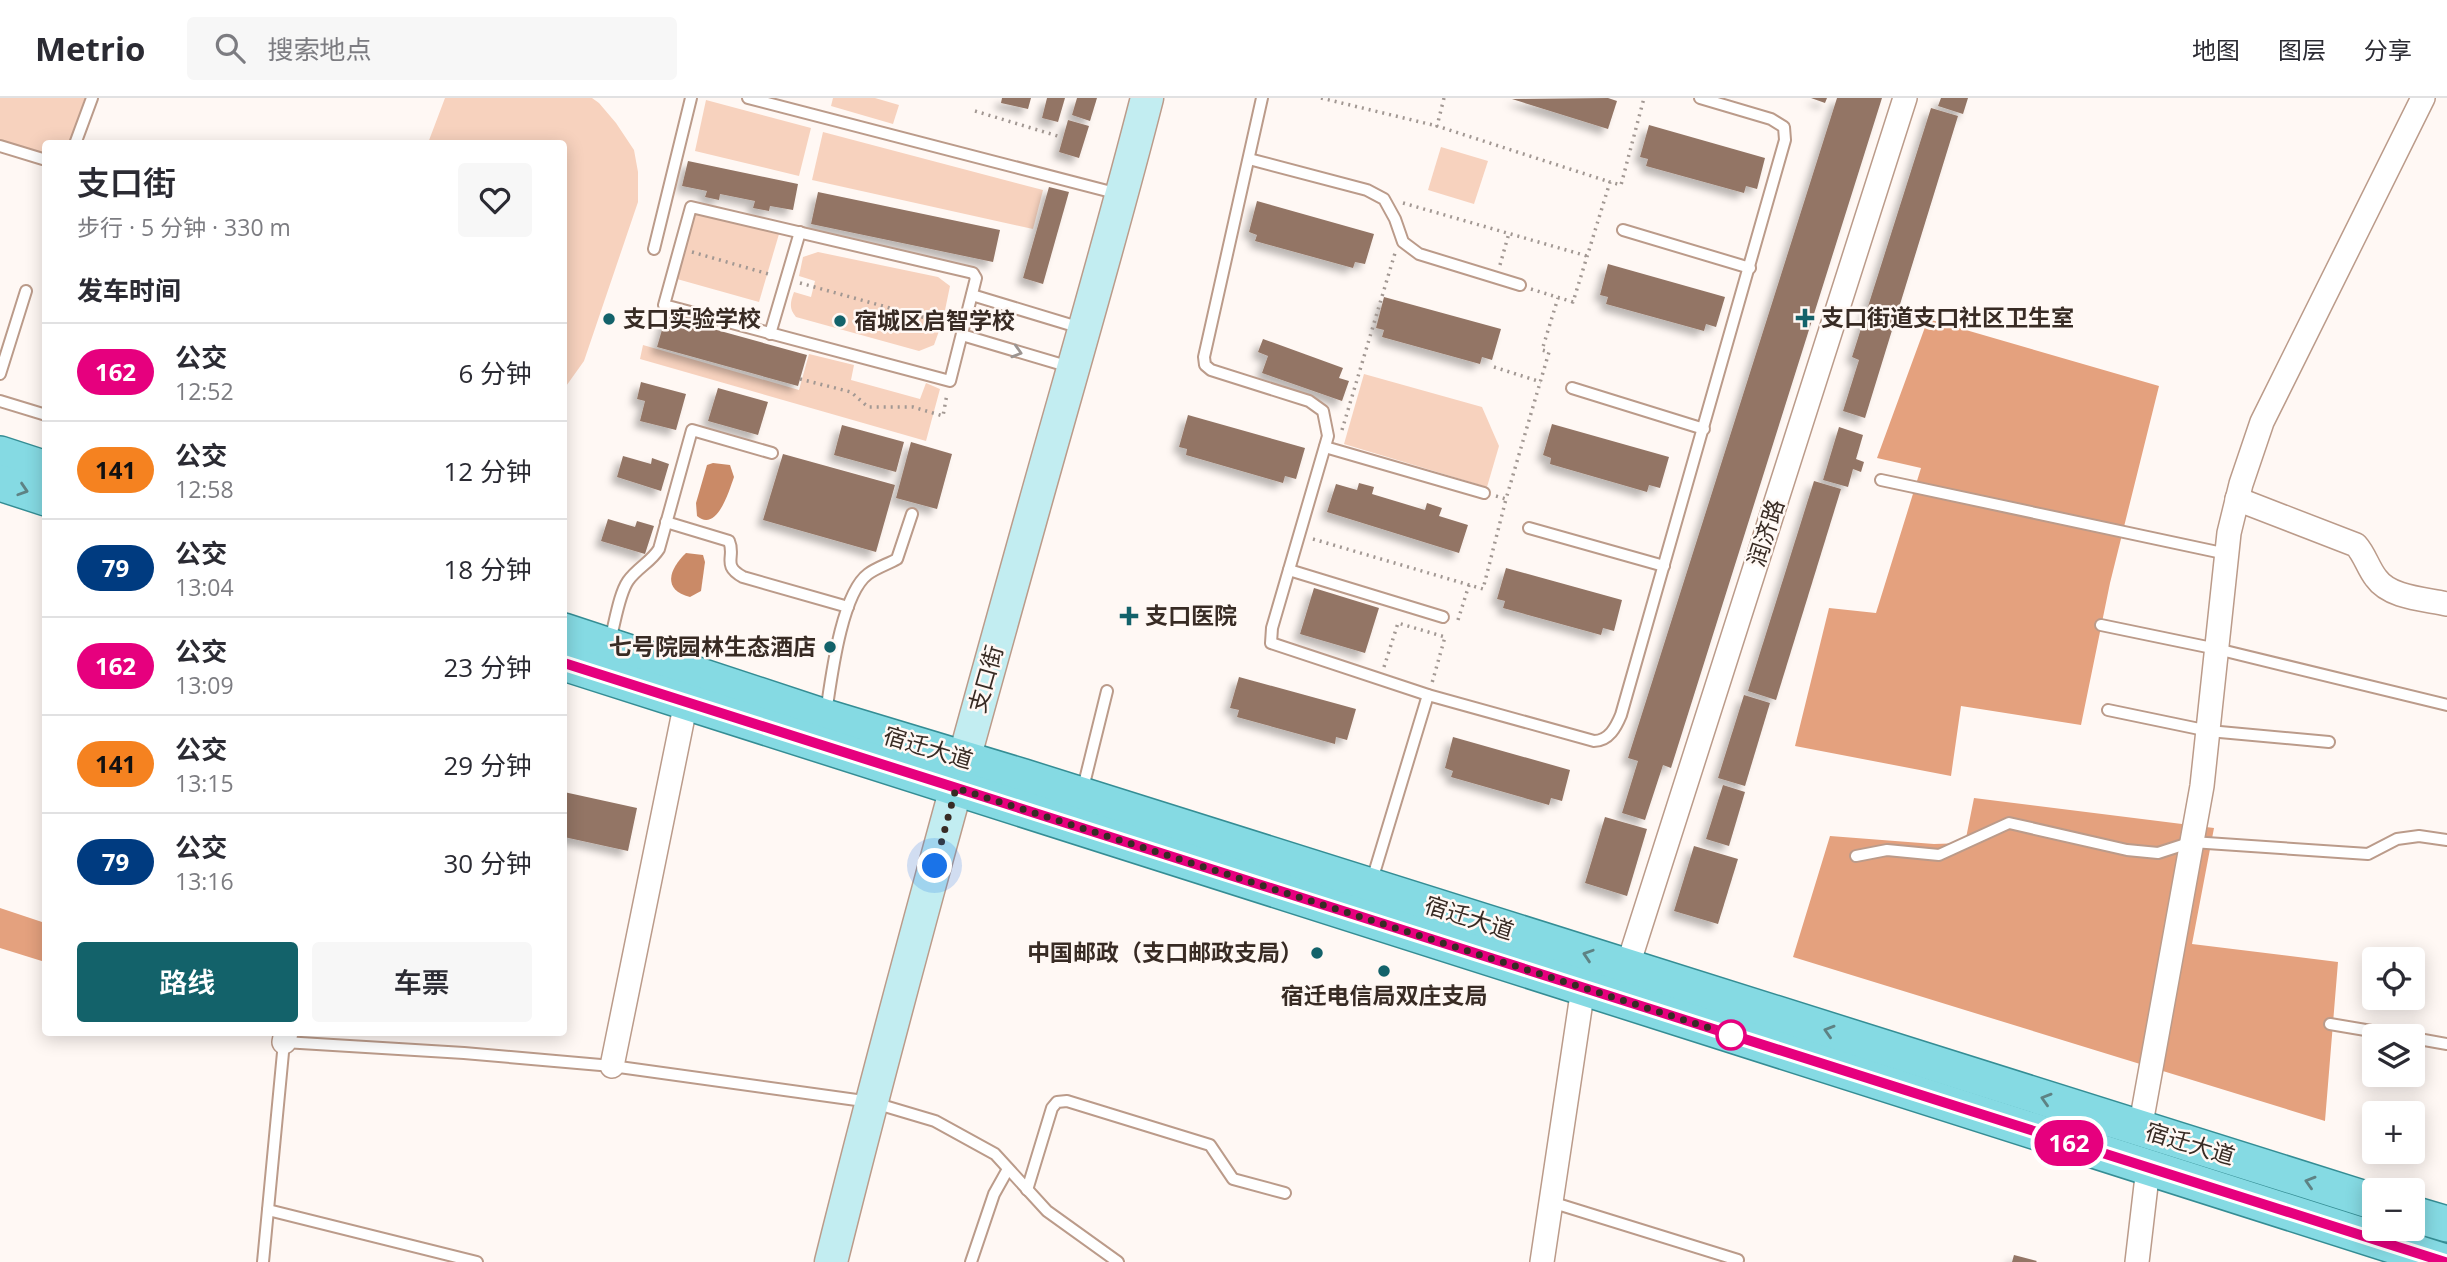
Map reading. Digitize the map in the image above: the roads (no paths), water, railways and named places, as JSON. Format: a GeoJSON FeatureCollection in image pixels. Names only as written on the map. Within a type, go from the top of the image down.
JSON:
{"type":"FeatureCollection","features":[{"type":"Feature","properties":{"kind":"main road"},"geometry":{"type":"LineString","coordinates":[[0,454],[42,467]]}},
{"type":"Feature","properties":{"kind":"main road"},"geometry":{"type":"LineString","coordinates":[[0,483],[42,497]]}},
{"type":"Feature","properties":{"kind":"main road","name":"宿迁大道"},"geometry":{"type":"LineString","coordinates":[[567,632],[825,717],[960,773],[1583,988],[2445,1262]]}},
{"type":"Feature","properties":{"kind":"main road","name":"宿迁大道"},"geometry":{"type":"LineString","coordinates":[[567,664],[685,702],[960,773],[1082,795],[2362,1198]]}},
{"type":"Feature","properties":{"kind":"main road"},"geometry":{"type":"LineString","coordinates":[[2425,1218],[2447,1224]]}},
{"type":"Feature","properties":{"kind":"street","name":"支口街"},"geometry":{"type":"LineString","coordinates":[[831,1262],[871,1102],[960,773],[1147,98]]}},
{"type":"Feature","properties":{"kind":"street","name":"润济路"},"geometry":{"type":"LineString","coordinates":[[1627,968],[1905,98]]}},
{"type":"Feature","properties":{"kind":"street"},"geometry":{"type":"LineString","coordinates":[[2140,1129],[2192,842],[2209,731],[2229,533],[2237,499],[2262,422],[2423,98]]}},
{"type":"Feature","properties":{"kind":"street"},"geometry":{"type":"LineString","coordinates":[[2237,499],[2356,545],[2364,554],[2375,578],[2384,587],[2398,593],[2447,604]]}},
{"type":"Feature","properties":{"kind":"street"},"geometry":{"type":"LineString","coordinates":[[612,1066],[685,702]]}},
{"type":"Feature","properties":{"kind":"street"},"geometry":{"type":"LineString","coordinates":[[1548,1261],[1551,1202],[1583,988]]}},
{"type":"Feature","properties":{"kind":"street"},"geometry":{"type":"LineString","coordinates":[[2137,1262],[2148,1168]]}},
{"type":"Feature","properties":{"kind":"lane"},"geometry":{"type":"LineString","coordinates":[[76,140],[92,98]]}},
{"type":"Feature","properties":{"kind":"lane"},"geometry":{"type":"LineString","coordinates":[[654,250],[691,98]]}},
{"type":"Feature","properties":{"kind":"lane"},"geometry":{"type":"LineString","coordinates":[[748,98],[1122,195]]}},
{"type":"Feature","properties":{"kind":"lane"},"geometry":{"type":"LineString","coordinates":[[1262,98],[1204,357],[1205,365],[1211,370],[1308,401],[1324,411],[1330,449],[1299,535],[1272,628],[1271,643],[1428,695],[1600,741],[1612,732],[1621,715],[1785,140],[1784,127],[1771,119],[1700,98]]}},
{"type":"Feature","properties":{"kind":"lane"},"geometry":{"type":"LineString","coordinates":[[0,146],[42,159]]}},
{"type":"Feature","properties":{"kind":"lane"},"geometry":{"type":"LineString","coordinates":[[1249,159],[1378,195],[1390,209],[1403,242],[1419,254],[1520,285]]}},
{"type":"Feature","properties":{"kind":"lane"},"geometry":{"type":"LineString","coordinates":[[691,207],[800,232],[973,273],[976,278],[950,381],[664,306],[691,207]]}},
{"type":"Feature","properties":{"kind":"lane"},"geometry":{"type":"LineString","coordinates":[[1623,230],[1750,268]]}},
{"type":"Feature","properties":{"kind":"lane"},"geometry":{"type":"LineString","coordinates":[[770,334],[800,232]]}},
{"type":"Feature","properties":{"kind":"lane"},"geometry":{"type":"LineString","coordinates":[[0,374],[26,291]]}},
{"type":"Feature","properties":{"kind":"lane"},"geometry":{"type":"LineString","coordinates":[[972,295],[1084,329]]}},
{"type":"Feature","properties":{"kind":"lane"},"geometry":{"type":"LineString","coordinates":[[963,332],[1073,368]]}},
{"type":"Feature","properties":{"kind":"lane"},"geometry":{"type":"LineString","coordinates":[[1572,388],[1704,429]]}},
{"type":"Feature","properties":{"kind":"lane"},"geometry":{"type":"LineString","coordinates":[[0,401],[42,414]]}},
{"type":"Feature","properties":{"kind":"lane"},"geometry":{"type":"LineString","coordinates":[[608,646],[626,583],[655,556],[692,430],[772,453]]}},
{"type":"Feature","properties":{"kind":"lane"},"geometry":{"type":"LineString","coordinates":[[1330,449],[1484,493]]}},
{"type":"Feature","properties":{"kind":"lane"},"geometry":{"type":"LineString","coordinates":[[1881,480],[2227,554]]}},
{"type":"Feature","properties":{"kind":"lane"},"geometry":{"type":"LineString","coordinates":[[825,717],[834,661],[853,593],[866,576],[897,559],[912,514]]}},
{"type":"Feature","properties":{"kind":"lane"},"geometry":{"type":"LineString","coordinates":[[667,522],[729,541],[732,545],[730,566],[733,572],[743,577],[848,607]]}},
{"type":"Feature","properties":{"kind":"lane"},"geometry":{"type":"LineString","coordinates":[[1529,528],[1664,566]]}},
{"type":"Feature","properties":{"kind":"lane"},"geometry":{"type":"LineString","coordinates":[[1289,570],[1443,617]]}},
{"type":"Feature","properties":{"kind":"lane"},"geometry":{"type":"LineString","coordinates":[[2101,625],[2217,649],[2447,705]]}},
{"type":"Feature","properties":{"kind":"lane"},"geometry":{"type":"LineString","coordinates":[[1082,795],[1107,691]]}},
{"type":"Feature","properties":{"kind":"lane"},"geometry":{"type":"LineString","coordinates":[[1370,886],[1428,695]]}},
{"type":"Feature","properties":{"kind":"lane"},"geometry":{"type":"LineString","coordinates":[[2108,710],[2209,731],[2329,742]]}},
{"type":"Feature","properties":{"kind":"lane"},"geometry":{"type":"LineString","coordinates":[[1856,856],[1887,850],[1939,855],[2009,823],[2127,850],[2158,853],[2192,842],[2368,854],[2397,839],[2420,836],[2447,840]]}},
{"type":"Feature","properties":{"kind":"lane"},"geometry":{"type":"LineString","coordinates":[[2330,1024],[2362,1029]]}},
{"type":"Feature","properties":{"kind":"lane"},"geometry":{"type":"LineString","coordinates":[[263,1262],[285,1037],[612,1066],[871,1102],[935,1121],[995,1154],[1047,1211],[1118,1262]]}},
{"type":"Feature","properties":{"kind":"lane"},"geometry":{"type":"LineString","coordinates":[[2425,1040],[2447,1044]]}},
{"type":"Feature","properties":{"kind":"lane"},"geometry":{"type":"LineString","coordinates":[[1027,1190],[1052,1108],[1057,1102],[1067,1101],[1210,1145],[1233,1179],[1285,1193]]}},
{"type":"Feature","properties":{"kind":"lane"},"geometry":{"type":"LineString","coordinates":[[971,1262],[994,1194],[1008,1169]]}},
{"type":"Feature","properties":{"kind":"lane"},"geometry":{"type":"LineString","coordinates":[[1551,1202],[1738,1260]]}},
{"type":"Feature","properties":{"kind":"lane"},"geometry":{"type":"LineString","coordinates":[[268,1210],[477,1262]]}},
{"type":"Feature","properties":{"kind":"place","name":"支口街道支口社区卫生室"},"geometry":{"type":"Point","coordinates":[1805,318]}},
{"type":"Feature","properties":{"kind":"place","name":"支口实验学校"},"geometry":{"type":"Point","coordinates":[609,319]}},
{"type":"Feature","properties":{"kind":"place","name":"宿城区启智学校"},"geometry":{"type":"Point","coordinates":[840,321]}},
{"type":"Feature","properties":{"kind":"place","name":"支口医院"},"geometry":{"type":"Point","coordinates":[1129,616]}},
{"type":"Feature","properties":{"kind":"place","name":"七号院园林生态酒店"},"geometry":{"type":"Point","coordinates":[830,647]}},
{"type":"Feature","properties":{"kind":"place","name":"中国邮政（支口邮政支局）"},"geometry":{"type":"Point","coordinates":[1317,953]}},
{"type":"Feature","properties":{"kind":"place","name":"宿迁电信局双庄支局"},"geometry":{"type":"Point","coordinates":[1384,971]}}]}
